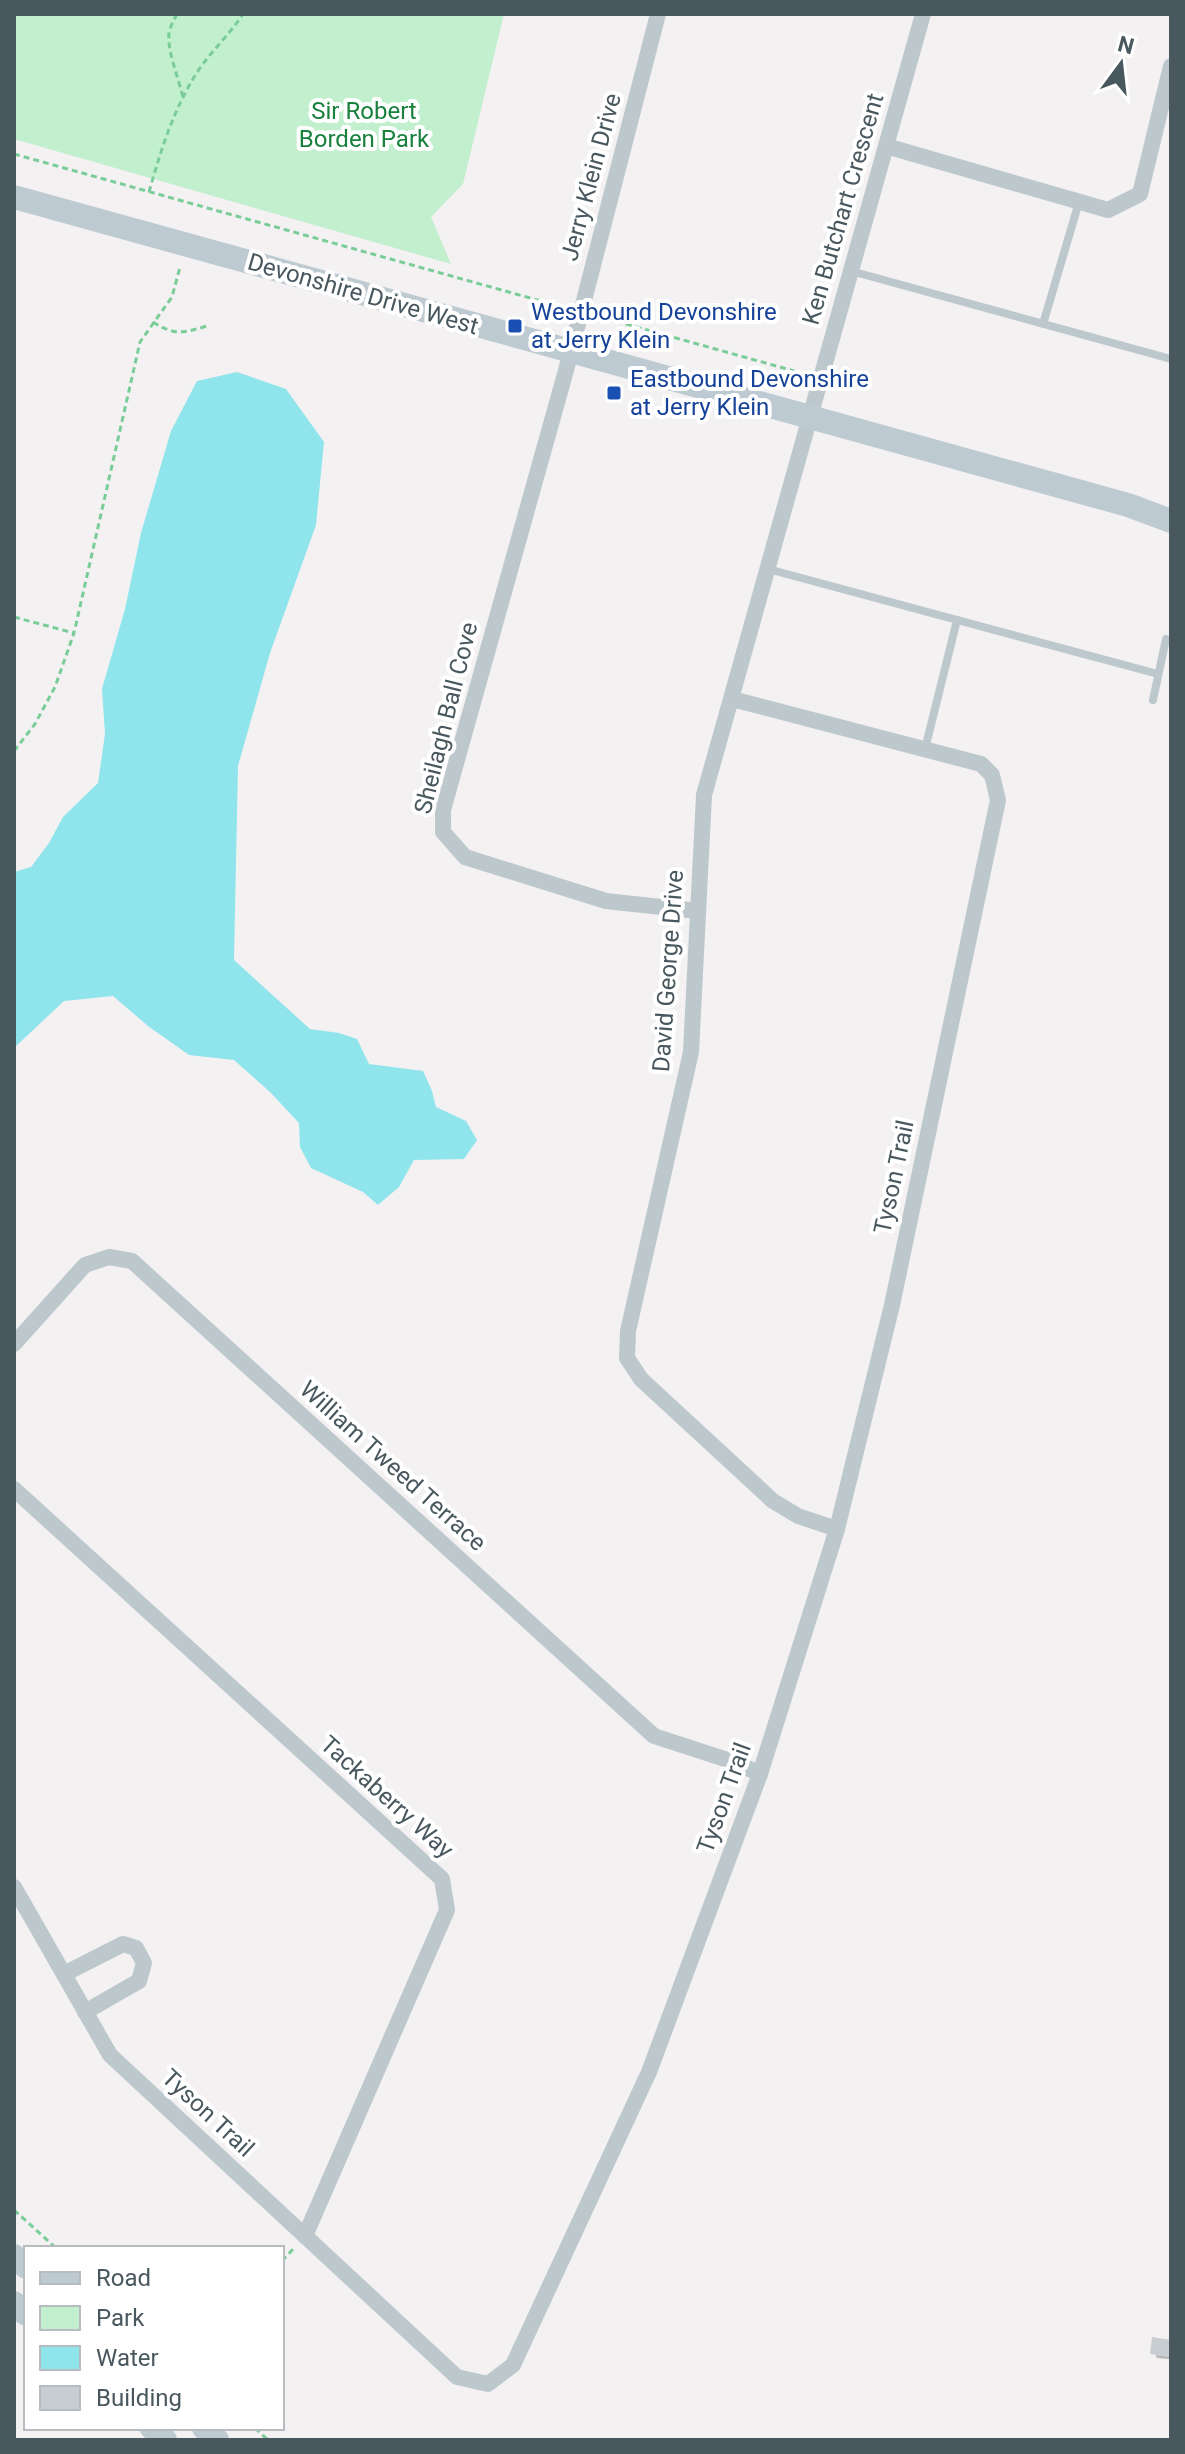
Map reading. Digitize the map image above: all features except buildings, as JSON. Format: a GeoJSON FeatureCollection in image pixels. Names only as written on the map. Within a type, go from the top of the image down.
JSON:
{"type":"FeatureCollection","features":[{"type":"Feature","properties":{"kind":"street","name":"Jerry Klein Drive"},"geometry":{"type":"LineString","coordinates":[[570,352],[658,14]]}},
{"type":"Feature","properties":{"kind":"street","name":"Ken Butchart Crescent"},"geometry":{"type":"LineString","coordinates":[[810,416],[923,14]]}},
{"type":"Feature","properties":{"kind":"street"},"geometry":{"type":"LineString","coordinates":[[886,146],[1108,210],[1140,194],[1171,66]]}},
{"type":"Feature","properties":{"kind":"street","name":"Devonshire Drive West"},"geometry":{"type":"LineString","coordinates":[[14,197],[1128,505],[1171,521]]}},
{"type":"Feature","properties":{"kind":"street","name":"Sheilagh Ball Cove"},"geometry":{"type":"LineString","coordinates":[[570,352],[443,810],[443,832],[465,857],[606,901],[698,911]]}},
{"type":"Feature","properties":{"kind":"street","name":"David George Drive"},"geometry":{"type":"LineString","coordinates":[[810,416],[704,795],[691,1052],[628,1331],[627,1358],[641,1379],[773,1501],[798,1516],[837,1529]]}},
{"type":"Feature","properties":{"kind":"street","name":"Devonshire Drive West"},"geometry":{"type":"LineString","coordinates":[[1128,505],[1171,511]]}},
{"type":"Feature","properties":{"kind":"street","name":"Tyson Trail"},"geometry":{"type":"LineString","coordinates":[[14,1887],[110,2055],[457,2377],[488,2384],[513,2365],[649,2072],[760,1774],[837,1529],[892,1305],[998,800],[992,775],[981,764],[732,699]]}},
{"type":"Feature","properties":{"kind":"street","name":"William Tweed Terrace"},"geometry":{"type":"LineString","coordinates":[[14,1344],[85,1265],[109,1257],[132,1261],[654,1736],[737,1763],[760,1774]]}},
{"type":"Feature","properties":{"kind":"street","name":"Tackaberry Way"},"geometry":{"type":"LineString","coordinates":[[14,1489],[442,1879],[447,1910],[305,2236]]}},
{"type":"Feature","properties":{"kind":"street"},"geometry":{"type":"LineString","coordinates":[[64,1974],[123,1944],[136,1948],[144,1963],[139,1981],[85,2012]]}},
{"type":"Feature","properties":{"kind":"lane"},"geometry":{"type":"LineString","coordinates":[[1043,324],[1079,202]]}},
{"type":"Feature","properties":{"kind":"lane"},"geometry":{"type":"LineString","coordinates":[[851,271],[1171,359]]}},
{"type":"Feature","properties":{"kind":"lane"},"geometry":{"type":"LineString","coordinates":[[768,569],[1158,674]]}},
{"type":"Feature","properties":{"kind":"lane"},"geometry":{"type":"LineString","coordinates":[[925,749],[957,620]]}},
{"type":"Feature","properties":{"kind":"lane"},"geometry":{"type":"LineString","coordinates":[[1153,700],[1166,639]]}},
{"type":"Feature","properties":{"kind":"path"},"geometry":{"type":"LineString","coordinates":[[177,14],[169,32],[171,55],[183,98]]}},
{"type":"Feature","properties":{"kind":"path"},"geometry":{"type":"LineString","coordinates":[[149,192],[159,157],[194,77],[243,14]]}},
{"type":"Feature","properties":{"kind":"path"},"geometry":{"type":"LineString","coordinates":[[14,154],[820,378]]}},
{"type":"Feature","properties":{"kind":"path"},"geometry":{"type":"LineString","coordinates":[[14,751],[35,724],[55,687],[74,633],[140,342],[172,297],[180,267]]}},
{"type":"Feature","properties":{"kind":"path"},"geometry":{"type":"LineString","coordinates":[[153,322],[181,334],[207,326]]}},
{"type":"Feature","properties":{"kind":"path"},"geometry":{"type":"LineString","coordinates":[[14,617],[74,633]]}},
{"type":"Feature","properties":{"kind":"path"},"geometry":{"type":"LineString","coordinates":[[14,2210],[54,2246]]}},
{"type":"Feature","properties":{"kind":"green space","name":"Sir Robert Borden Park"},"geometry":{"type":"Polygon","coordinates":[[[14,14],[504,14],[463,184],[431,217],[451,264],[14,139],[14,14]]]}},
{"type":"Feature","properties":{"kind":"water"},"geometry":{"type":"Polygon","coordinates":[[[237,372],[286,389],[324,442],[316,525],[270,653],[238,766],[234,960],[310,1029],[357,1039],[369,1064],[423,1071],[436,1107],[466,1121],[477,1140],[464,1159],[414,1160],[399,1187],[378,1205],[363,1192],[311,1168],[300,1147],[299,1123],[234,1060],[189,1055],[113,996],[64,1001],[14,1048],[14,872],[31,867],[63,817],[98,783],[105,734],[102,689],[125,609],[141,533],[171,431],[197,381],[237,372]]]}},
{"type":"Feature","properties":{"kind":"place","name":"Westbound Devonshire at Jerry Klein"},"geometry":{"type":"Point","coordinates":[515,326]}},
{"type":"Feature","properties":{"kind":"place","name":"Eastbound Devonshire at Jerry Klein"},"geometry":{"type":"Point","coordinates":[614,393]}}]}
